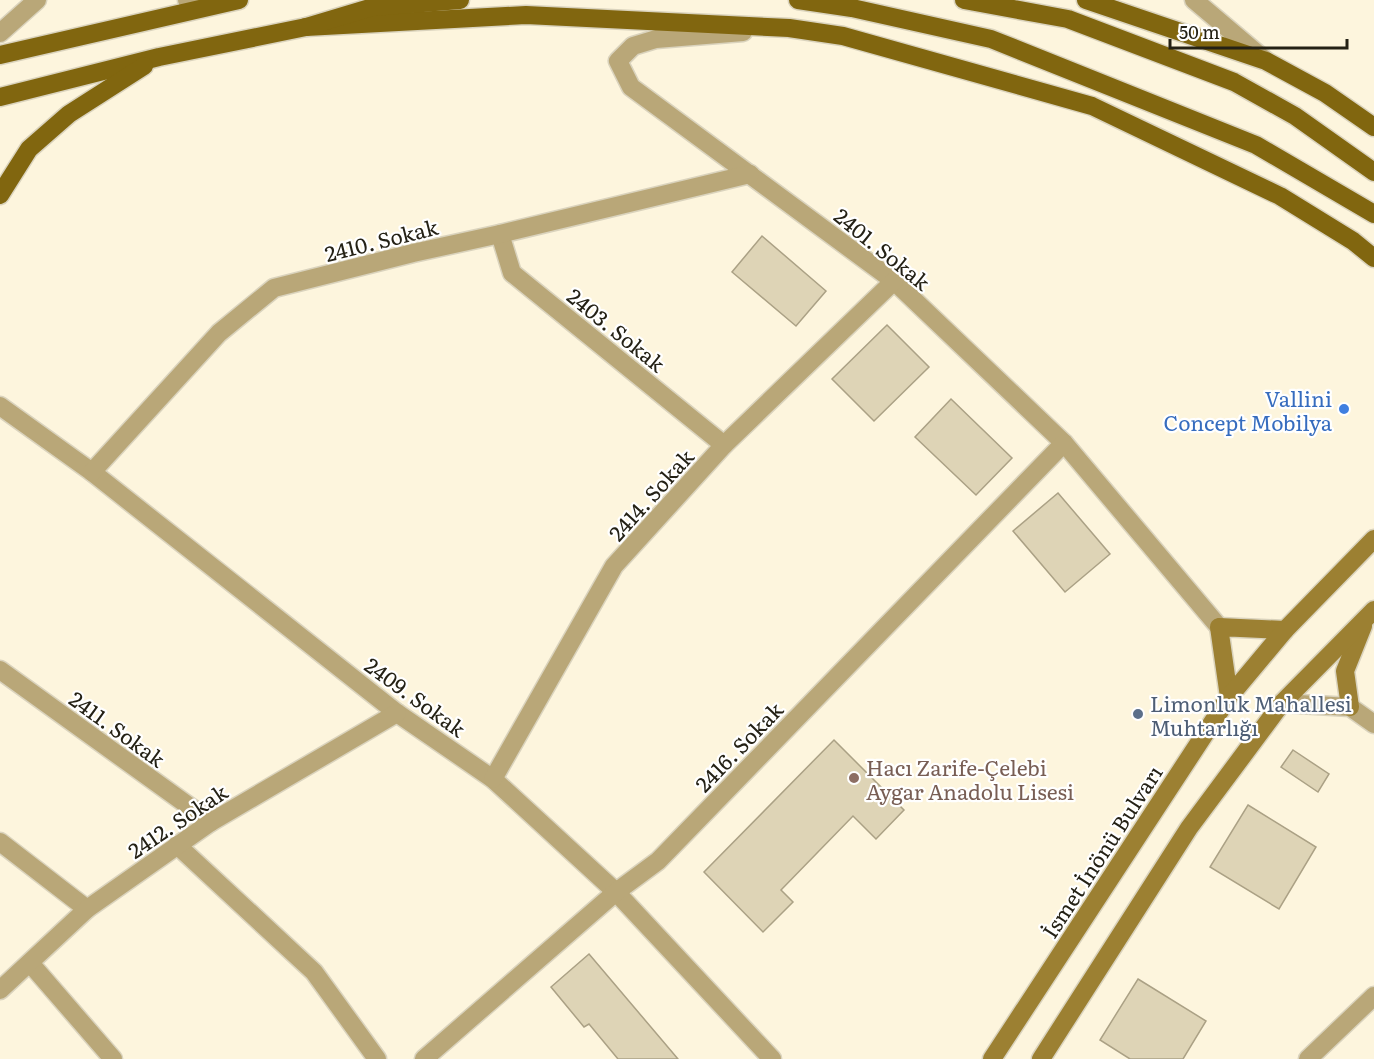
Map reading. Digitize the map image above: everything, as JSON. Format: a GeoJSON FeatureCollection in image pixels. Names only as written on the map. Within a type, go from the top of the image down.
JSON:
{"type":"FeatureCollection","features":[{"type":"Feature","properties":{"kind":"main road"},"geometry":{"type":"LineString","coordinates":[[0,55],[213,3],[239,0]]}},
{"type":"Feature","properties":{"kind":"main road"},"geometry":{"type":"LineString","coordinates":[[0,97],[159,57],[306,27],[373,7],[460,0]]}},
{"type":"Feature","properties":{"kind":"main road"},"geometry":{"type":"LineString","coordinates":[[798,0],[852,8],[991,39],[1256,145],[1374,214]]}},
{"type":"Feature","properties":{"kind":"main road"},"geometry":{"type":"LineString","coordinates":[[964,0],[1068,19],[1234,82],[1295,116],[1374,172]]}},
{"type":"Feature","properties":{"kind":"main road"},"geometry":{"type":"LineString","coordinates":[[1086,0],[1266,61],[1325,93],[1374,127]]}},
{"type":"Feature","properties":{"kind":"main road"},"geometry":{"type":"LineString","coordinates":[[306,27],[519,15],[789,28],[843,36],[1092,106],[1280,196],[1353,241],[1374,258]]}},
{"type":"Feature","properties":{"kind":"main road"},"geometry":{"type":"LineString","coordinates":[[0,195],[29,149],[69,114],[159,57]]}},
{"type":"Feature","properties":{"kind":"main road"},"geometry":{"type":"LineString","coordinates":[[1353,241],[1374,263]]}},
{"type":"Feature","properties":{"kind":"main road","name":"İsmet İnönü Bulvarı"},"geometry":{"type":"LineString","coordinates":[[992,1059],[1228,697],[1285,630],[1374,539]]}},
{"type":"Feature","properties":{"kind":"main road"},"geometry":{"type":"LineString","coordinates":[[1041,1059],[1189,828],[1282,703],[1370,615]]}},
{"type":"Feature","properties":{"kind":"main road"},"geometry":{"type":"LineString","coordinates":[[1350,707],[1345,671],[1370,615]]}},
{"type":"Feature","properties":{"kind":"main road"},"geometry":{"type":"LineString","coordinates":[[1228,697],[1219,627],[1285,630]]}},
{"type":"Feature","properties":{"kind":"street"},"geometry":{"type":"LineString","coordinates":[[0,33],[37,0]]}},
{"type":"Feature","properties":{"kind":"street"},"geometry":{"type":"LineString","coordinates":[[187,0],[213,3]]}},
{"type":"Feature","properties":{"kind":"street"},"geometry":{"type":"LineString","coordinates":[[1194,0],[1266,61]]}},
{"type":"Feature","properties":{"kind":"street","name":"2401. Sokak"},"geometry":{"type":"LineString","coordinates":[[789,28],[656,39],[633,46],[618,62],[631,87],[894,280],[1064,443],[1219,627]]}},
{"type":"Feature","properties":{"kind":"street","name":"2410. Sokak"},"geometry":{"type":"LineString","coordinates":[[92,472],[219,333],[274,288],[412,253],[750,174]]}},
{"type":"Feature","properties":{"kind":"street","name":"2403. Sokak"},"geometry":{"type":"LineString","coordinates":[[500,234],[512,273],[724,445]]}},
{"type":"Feature","properties":{"kind":"street","name":"2414. Sokak"},"geometry":{"type":"LineString","coordinates":[[493,779],[615,566],[724,445],[894,280]]}},
{"type":"Feature","properties":{"kind":"street","name":"2409. Sokak"},"geometry":{"type":"LineString","coordinates":[[0,406],[92,472],[397,713],[493,779],[616,892],[772,1059]]}},
{"type":"Feature","properties":{"kind":"street","name":"2416. Sokak"},"geometry":{"type":"LineString","coordinates":[[424,1059],[616,892],[658,861],[1064,443]]}},
{"type":"Feature","properties":{"kind":"street","name":"2411. Sokak"},"geometry":{"type":"LineString","coordinates":[[0,670],[211,822]]}},
{"type":"Feature","properties":{"kind":"street"},"geometry":{"type":"LineString","coordinates":[[1282,703],[1350,707],[1374,724]]}},
{"type":"Feature","properties":{"kind":"street","name":"2412. Sokak"},"geometry":{"type":"LineString","coordinates":[[0,990],[87,909],[177,845],[211,822],[397,713]]}},
{"type":"Feature","properties":{"kind":"street"},"geometry":{"type":"LineString","coordinates":[[0,842],[87,909]]}},
{"type":"Feature","properties":{"kind":"street"},"geometry":{"type":"LineString","coordinates":[[177,845],[314,972],[376,1059]]}},
{"type":"Feature","properties":{"kind":"street"},"geometry":{"type":"LineString","coordinates":[[30,963],[113,1059]]}},
{"type":"Feature","properties":{"kind":"street"},"geometry":{"type":"LineString","coordinates":[[1308,1059],[1374,996]]}},
{"type":"Feature","properties":{"kind":"building"},"geometry":{"type":"Polygon","coordinates":[[[762,236],[826,291],[796,326],[732,272],[762,236]]]}},
{"type":"Feature","properties":{"kind":"building"},"geometry":{"type":"Polygon","coordinates":[[[887,325],[929,367],[874,421],[832,379],[887,325]]]}},
{"type":"Feature","properties":{"kind":"building"},"geometry":{"type":"Polygon","coordinates":[[[951,399],[1012,458],[976,495],[915,437],[951,399]]]}},
{"type":"Feature","properties":{"kind":"building"},"geometry":{"type":"Polygon","coordinates":[[[1058,493],[1110,554],[1065,592],[1013,531],[1058,493]]]}},
{"type":"Feature","properties":{"kind":"building"},"geometry":{"type":"Polygon","coordinates":[[[834,740],[904,810],[876,839],[853,816],[781,890],[793,902],[763,932],[704,872],[834,740]]]}},
{"type":"Feature","properties":{"kind":"building"},"geometry":{"type":"Polygon","coordinates":[[[1293,750],[1329,774],[1318,792],[1281,767],[1293,750]]]}},
{"type":"Feature","properties":{"kind":"building"},"geometry":{"type":"Polygon","coordinates":[[[1248,805],[1316,847],[1279,909],[1210,867],[1248,805]]]}},
{"type":"Feature","properties":{"kind":"building"},"geometry":{"type":"Polygon","coordinates":[[[589,954],[678,1059],[618,1059],[589,1024],[584,1027],[551,987],[589,954]]]}},
{"type":"Feature","properties":{"kind":"building"},"geometry":{"type":"Polygon","coordinates":[[[1138,979],[1206,1021],[1183,1059],[1130,1059],[1100,1040],[1138,979]]]}},
{"type":"Feature","properties":{"kind":"place","name":"Vallini Concept Mobilya"},"geometry":{"type":"Point","coordinates":[1344,409]}},
{"type":"Feature","properties":{"kind":"place","name":"Limonluk Mahallesi Muhtarlığı"},"geometry":{"type":"Point","coordinates":[1138,714]}},
{"type":"Feature","properties":{"kind":"place","name":"Hacı Zarife-Çelebi Aygar Anadolu Lisesi"},"geometry":{"type":"Point","coordinates":[854,778]}}]}
